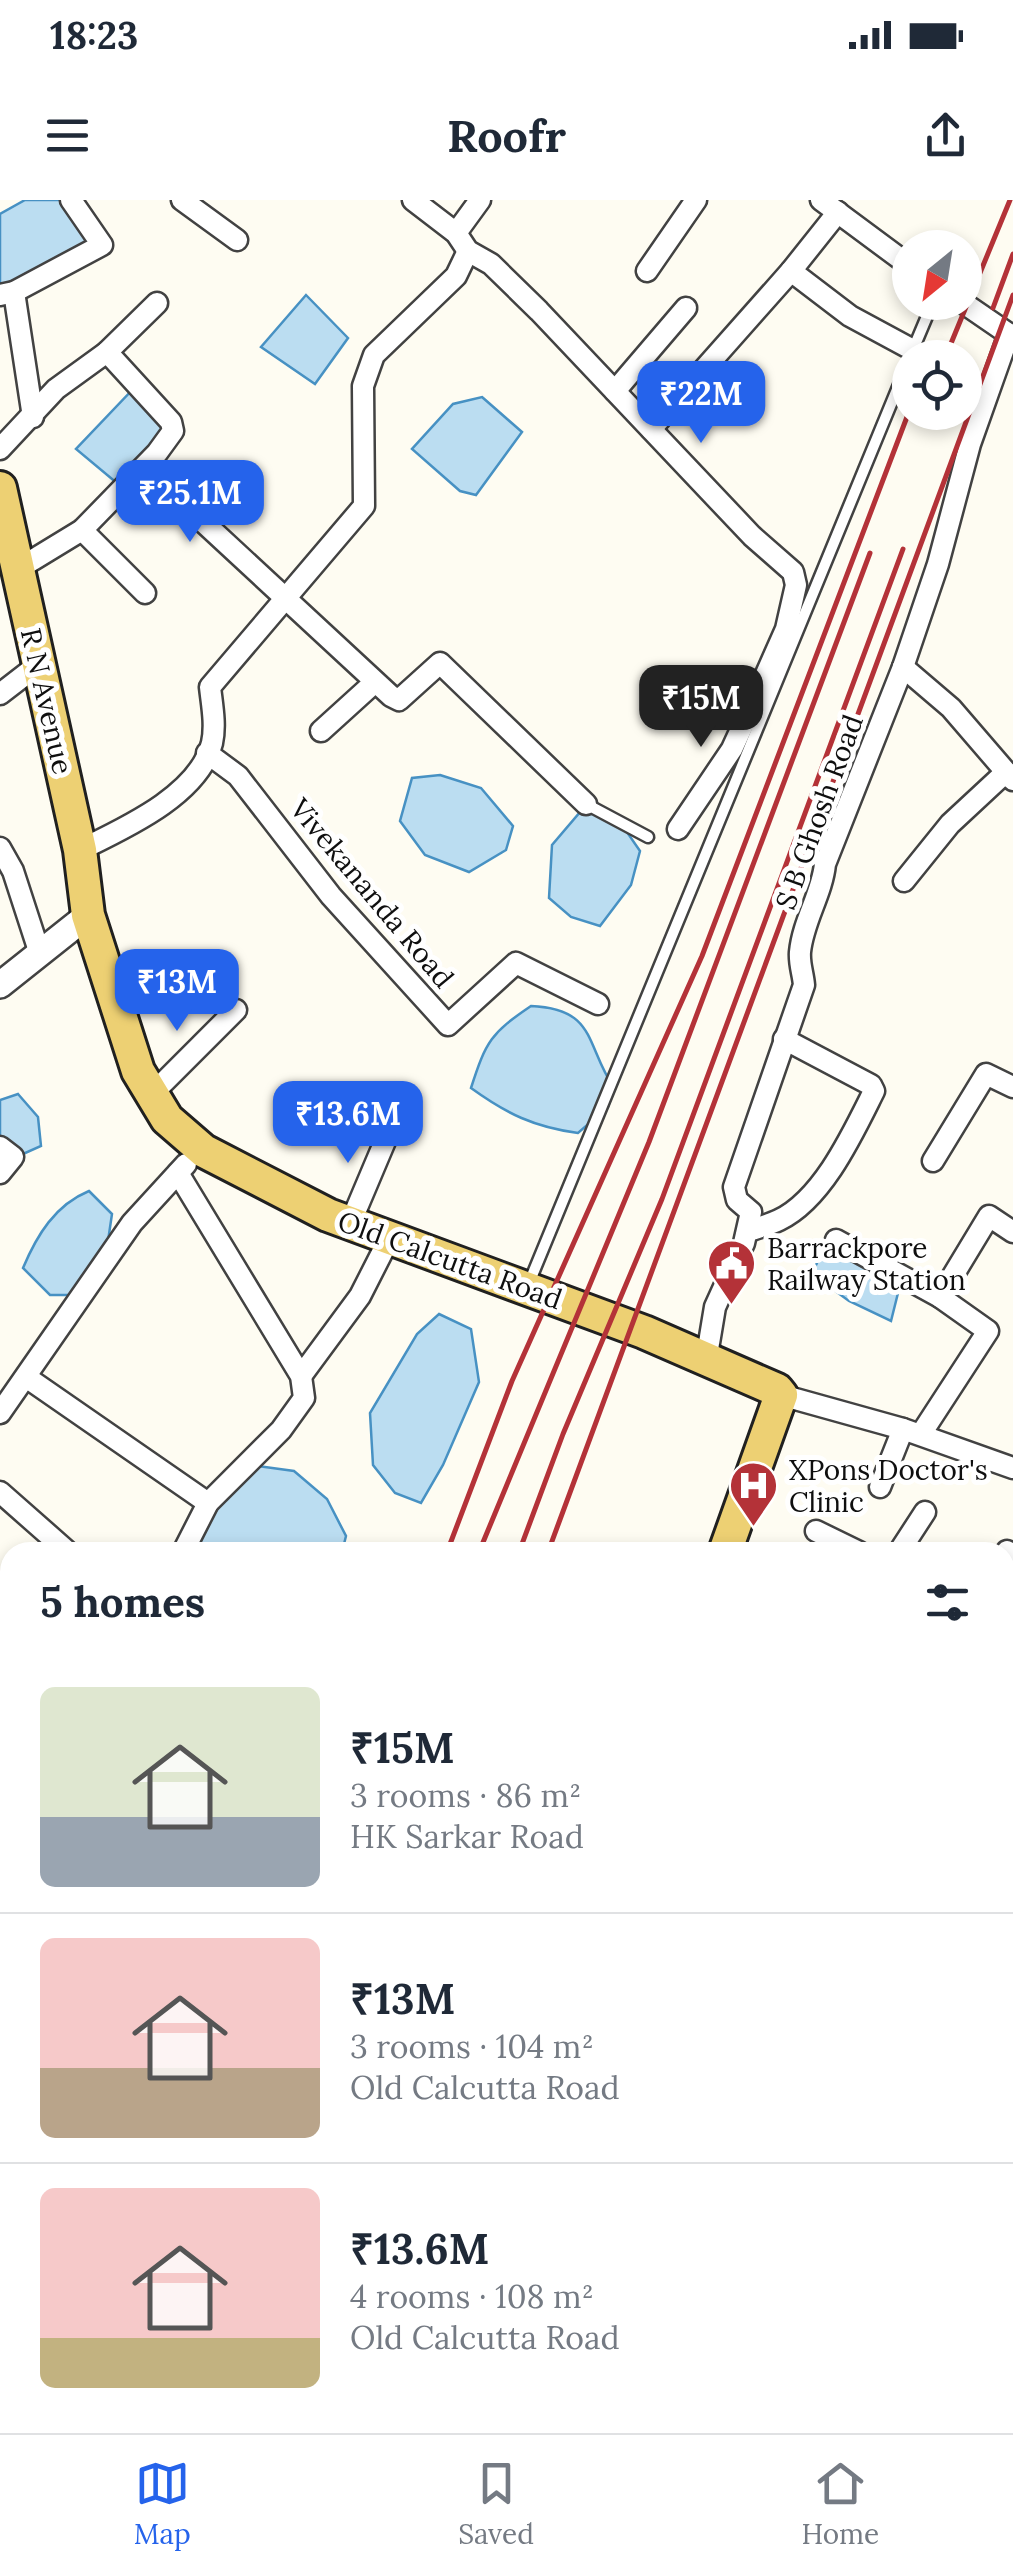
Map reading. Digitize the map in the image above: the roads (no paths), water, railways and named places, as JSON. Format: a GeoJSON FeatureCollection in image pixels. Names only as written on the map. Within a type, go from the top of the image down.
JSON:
{"type":"FeatureCollection","features":[{"type":"Feature","properties":{"kind":"main road","name":"R N Avenue"},"geometry":{"type":"LineString","coordinates":[[0,488],[9,549],[80,850],[88,914]]}},
{"type":"Feature","properties":{"kind":"main road","name":"Old Calcutta Road"},"geometry":{"type":"LineString","coordinates":[[88,914],[138,1071],[168,1119],[201,1148],[277,1191],[350,1224],[644,1332],[774,1388],[781,1395]]}},
{"type":"Feature","properties":{"kind":"main road"},"geometry":{"type":"LineString","coordinates":[[729,1542],[781,1395]]}},
{"type":"Feature","properties":{"kind":"street"},"geometry":{"type":"LineString","coordinates":[[33,417],[7,294],[102,246],[70,200]]}},
{"type":"Feature","properties":{"kind":"street"},"geometry":{"type":"LineString","coordinates":[[182,200],[237,240]]}},
{"type":"Feature","properties":{"kind":"street"},"geometry":{"type":"LineString","coordinates":[[413,200],[491,264],[752,536],[793,572],[796,585],[786,629],[759,690],[732,748],[678,829]]}},
{"type":"Feature","properties":{"kind":"street"},"geometry":{"type":"LineString","coordinates":[[80,850],[160,807],[200,770],[212,742],[210,687],[364,506],[363,386],[374,355],[456,276],[462,242],[480,200]]}},
{"type":"Feature","properties":{"kind":"street"},"geometry":{"type":"LineString","coordinates":[[647,271],[696,200]]}},
{"type":"Feature","properties":{"kind":"street"},"geometry":{"type":"LineString","coordinates":[[651,429],[792,271],[829,206],[892,253]]}},
{"type":"Feature","properties":{"kind":"street"},"geometry":{"type":"LineString","coordinates":[[792,271],[892,343]]}},
{"type":"Feature","properties":{"kind":"street"},"geometry":{"type":"LineString","coordinates":[[0,450],[56,389],[107,352],[158,303]]}},
{"type":"Feature","properties":{"kind":"street"},"geometry":{"type":"LineString","coordinates":[[615,392],[686,308]]}},
{"type":"Feature","properties":{"kind":"street"},"geometry":{"type":"LineString","coordinates":[[982,316],[1011,336]]}},
{"type":"Feature","properties":{"kind":"street","name":"S B Ghosh Road"},"geometry":{"type":"LineString","coordinates":[[749,1230],[751,1212],[738,1200],[734,1187],[804,985],[802,938],[824,878],[825,864],[903,667],[938,564],[970,444],[1011,336]]}},
{"type":"Feature","properties":{"kind":"street"},"geometry":{"type":"LineString","coordinates":[[9,549],[82,530],[157,453],[173,431],[171,422],[107,352]]}},
{"type":"Feature","properties":{"kind":"street"},"geometry":{"type":"LineString","coordinates":[[214,480],[188,508],[375,682],[399,700],[440,663],[586,804]]}},
{"type":"Feature","properties":{"kind":"street"},"geometry":{"type":"LineString","coordinates":[[82,530],[145,593]]}},
{"type":"Feature","properties":{"kind":"street"},"geometry":{"type":"LineString","coordinates":[[0,694],[39,664]]}},
{"type":"Feature","properties":{"kind":"street"},"geometry":{"type":"LineString","coordinates":[[903,667],[950,708],[1010,776],[950,824],[904,882]]}},
{"type":"Feature","properties":{"kind":"street"},"geometry":{"type":"LineString","coordinates":[[321,731],[375,682]]}},
{"type":"Feature","properties":{"kind":"street","name":"Vivekananda Road"},"geometry":{"type":"LineString","coordinates":[[207,753],[238,776],[332,896],[448,1025],[516,962],[598,1004]]}},
{"type":"Feature","properties":{"kind":"street"},"geometry":{"type":"LineString","coordinates":[[0,848],[13,872],[38,951]]}},
{"type":"Feature","properties":{"kind":"street"},"geometry":{"type":"LineString","coordinates":[[0,984],[88,914]]}},
{"type":"Feature","properties":{"kind":"street"},"geometry":{"type":"LineString","coordinates":[[153,1093],[236,1010]]}},
{"type":"Feature","properties":{"kind":"street"},"geometry":{"type":"LineString","coordinates":[[706,1360],[715,1307],[749,1230],[781,1220],[812,1192],[842,1154],[874,1090],[872,1085],[784,1039]]}},
{"type":"Feature","properties":{"kind":"street"},"geometry":{"type":"LineString","coordinates":[[932,1161],[983,1076],[988,1074],[1013,1087]]}},
{"type":"Feature","properties":{"kind":"street"},"geometry":{"type":"LineString","coordinates":[[350,1224],[392,1127]]}},
{"type":"Feature","properties":{"kind":"street"},"geometry":{"type":"LineString","coordinates":[[0,1146],[12,1157],[0,1173]]}},
{"type":"Feature","properties":{"kind":"street"},"geometry":{"type":"LineString","coordinates":[[2,1407],[132,1224],[201,1148]]}},
{"type":"Feature","properties":{"kind":"street"},"geometry":{"type":"LineString","coordinates":[[178,1173],[301,1376],[304,1398],[281,1430],[208,1503],[188,1542]]}},
{"type":"Feature","properties":{"kind":"street"},"geometry":{"type":"LineString","coordinates":[[940,1297],[990,1216],[1013,1232]]}},
{"type":"Feature","properties":{"kind":"street"},"geometry":{"type":"LineString","coordinates":[[301,1376],[360,1296],[389,1240]]}},
{"type":"Feature","properties":{"kind":"street"},"geometry":{"type":"LineString","coordinates":[[836,1240],[940,1297],[988,1332],[912,1432],[880,1487]]}},
{"type":"Feature","properties":{"kind":"street"},"geometry":{"type":"LineString","coordinates":[[26,1377],[208,1503]]}},
{"type":"Feature","properties":{"kind":"street"},"geometry":{"type":"LineString","coordinates":[[781,1395],[912,1432],[1013,1468]]}},
{"type":"Feature","properties":{"kind":"street"},"geometry":{"type":"LineString","coordinates":[[0,1492],[57,1542]]}},
{"type":"Feature","properties":{"kind":"street"},"geometry":{"type":"LineString","coordinates":[[905,1542],[924,1512]]}},
{"type":"Feature","properties":{"kind":"street"},"geometry":{"type":"LineString","coordinates":[[816,1531],[839,1542]]}},
{"type":"Feature","properties":{"kind":"lane"},"geometry":{"type":"LineString","coordinates":[[526,1289],[892,401]]}},
{"type":"Feature","properties":{"kind":"lane"},"geometry":{"type":"LineString","coordinates":[[586,804],[648,837]]}},
{"type":"Feature","properties":{"kind":"water"},"geometry":{"type":"Polygon","coordinates":[[[25,200],[66,200],[98,238],[0,293],[0,214],[25,200]]]}},
{"type":"Feature","properties":{"kind":"water"},"geometry":{"type":"Polygon","coordinates":[[[306,295],[348,338],[315,384],[261,347],[306,295]]]}},
{"type":"Feature","properties":{"kind":"water"},"geometry":{"type":"Polygon","coordinates":[[[135,387],[171,423],[118,484],[76,449],[135,387]]]}},
{"type":"Feature","properties":{"kind":"water"},"geometry":{"type":"Polygon","coordinates":[[[482,397],[522,432],[476,495],[460,491],[412,449],[453,404],[482,397]]]}},
{"type":"Feature","properties":{"kind":"water"},"geometry":{"type":"Polygon","coordinates":[[[440,775],[481,788],[513,826],[506,850],[469,872],[425,855],[400,821],[412,778],[440,775]]]}},
{"type":"Feature","properties":{"kind":"water"},"geometry":{"type":"Polygon","coordinates":[[[581,811],[618,819],[640,851],[631,885],[600,926],[571,917],[549,898],[552,845],[581,811]]]}},
{"type":"Feature","properties":{"kind":"water"},"geometry":{"type":"Polygon","coordinates":[[[531,1006],[568,1014],[579,1022],[614,1088],[608,1107],[578,1133],[522,1118],[471,1088],[492,1040],[531,1006]]]}},
{"type":"Feature","properties":{"kind":"water"},"geometry":{"type":"Polygon","coordinates":[[[18,1094],[38,1117],[41,1146],[23,1154],[0,1136],[0,1100],[18,1094]]]}},
{"type":"Feature","properties":{"kind":"water"},"geometry":{"type":"Polygon","coordinates":[[[89,1191],[112,1214],[108,1241],[70,1295],[50,1295],[23,1268],[49,1222],[66,1204],[89,1191]]]}},
{"type":"Feature","properties":{"kind":"water"},"geometry":{"type":"Polygon","coordinates":[[[842,1241],[900,1285],[891,1321],[849,1301],[812,1274],[821,1254],[842,1241]]]}},
{"type":"Feature","properties":{"kind":"water"},"geometry":{"type":"Polygon","coordinates":[[[439,1314],[471,1329],[479,1382],[443,1465],[421,1503],[395,1493],[373,1465],[370,1413],[417,1334],[439,1314]]]}},
{"type":"Feature","properties":{"kind":"water"},"geometry":{"type":"Polygon","coordinates":[[[251,1465],[294,1471],[327,1499],[346,1536],[344,1542],[195,1542],[220,1485],[251,1465]]]}},
{"type":"Feature","properties":{"kind":"railway"},"geometry":{"type":"LineString","coordinates":[[952,340],[1010,200]]}},
{"type":"Feature","properties":{"kind":"railway"},"geometry":{"type":"LineString","coordinates":[[993,308],[1013,254]]}},
{"type":"Feature","properties":{"kind":"railway"},"geometry":{"type":"LineString","coordinates":[[552,1542],[1013,295]]}},
{"type":"Feature","properties":{"kind":"railway"},"geometry":{"type":"LineString","coordinates":[[451,1542],[512,1381],[702,956],[902,430]]}},
{"type":"Feature","properties":{"kind":"railway"},"geometry":{"type":"LineString","coordinates":[[523,1542],[563,1434],[662,1199],[903,549]]}},
{"type":"Feature","properties":{"kind":"railway"},"geometry":{"type":"LineString","coordinates":[[483,1542],[649,1142],[870,553]]}},
{"type":"Feature","properties":{"kind":"place","name":"Barrackpore Railway Station"},"geometry":{"type":"Point","coordinates":[732,1306]}},
{"type":"Feature","properties":{"kind":"place","name":"XPons Doctor's Clinic"},"geometry":{"type":"Point","coordinates":[754,1528]}}]}
